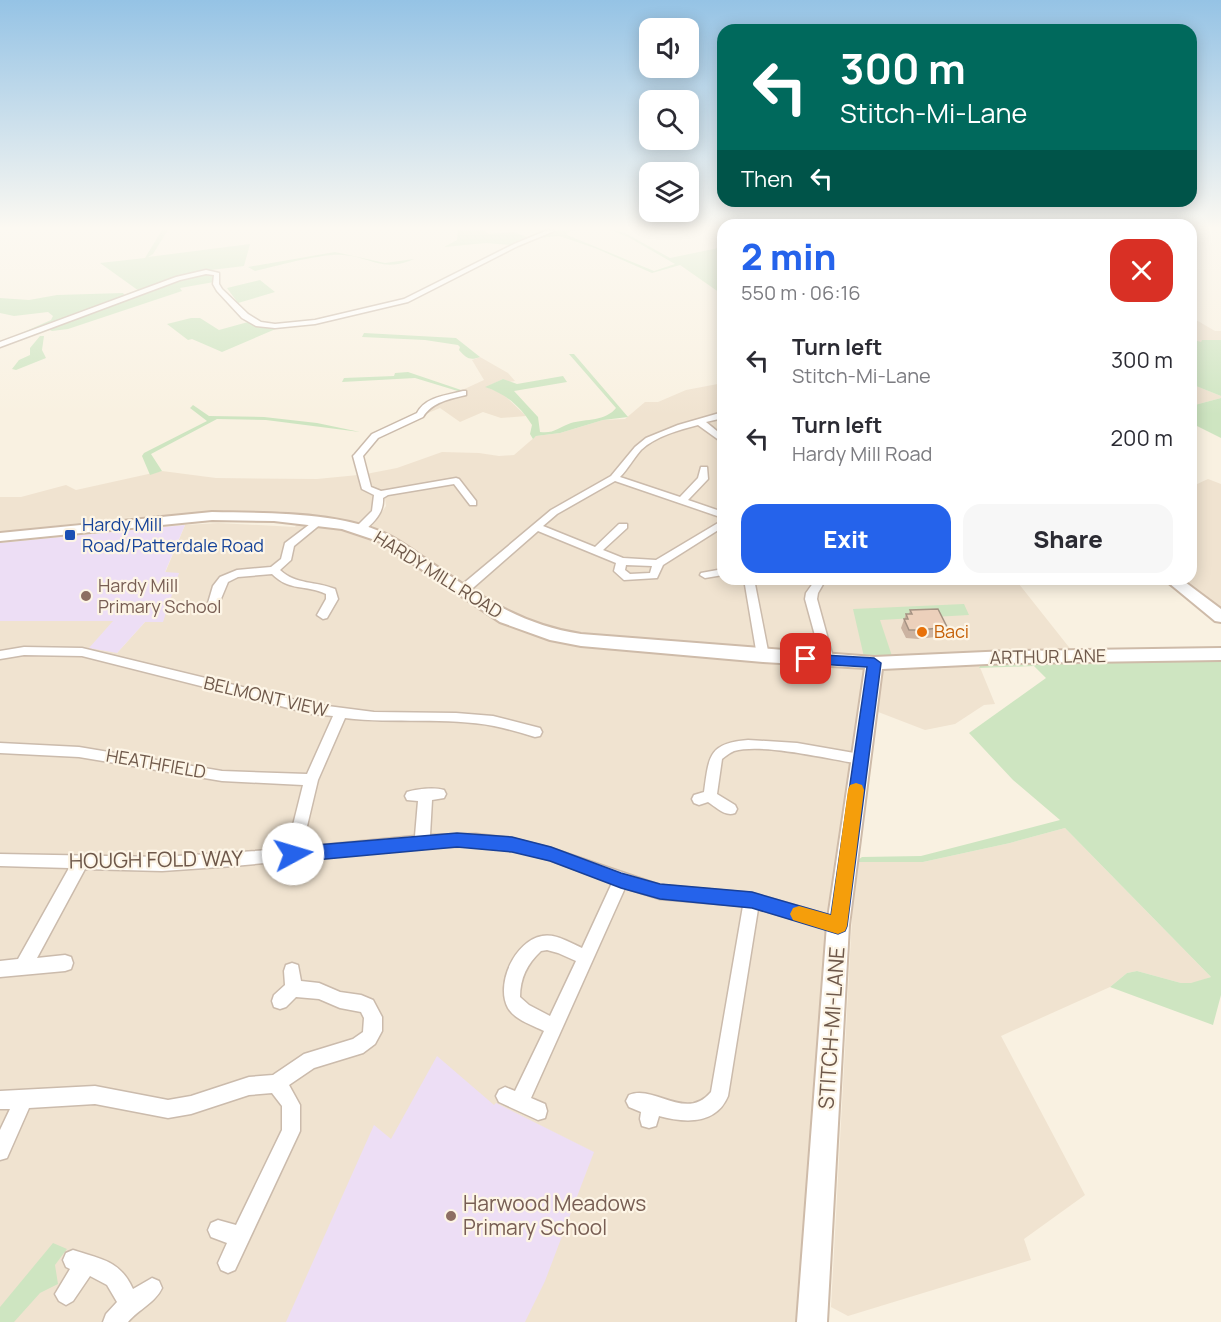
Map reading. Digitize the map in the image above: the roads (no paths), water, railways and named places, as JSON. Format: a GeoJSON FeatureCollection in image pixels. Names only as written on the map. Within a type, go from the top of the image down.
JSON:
{"type":"FeatureCollection","features":[{"type":"Feature","properties":{"kind":"main road","name":"HARDY MILL ROAD"},"geometry":{"type":"LineString","coordinates":[[0,537],[212,516],[318,521],[360,529],[386,539],[490,609],[520,624],[563,638],[763,656],[874,663]]}},
{"type":"Feature","properties":{"kind":"main road"},"geometry":{"type":"LineString","coordinates":[[1179,585],[1221,617]]}},
{"type":"Feature","properties":{"kind":"main road","name":"ARTHUR LANE"},"geometry":{"type":"LineString","coordinates":[[874,663],[1008,657],[1221,654]]}},
{"type":"Feature","properties":{"kind":"main road","name":"STITCH-MI-LANE"},"geometry":{"type":"LineString","coordinates":[[812,1322],[838,926],[874,663]]}},
{"type":"Feature","properties":{"kind":"street"},"geometry":{"type":"LineString","coordinates":[[0,345],[140,292]]}},
{"type":"Feature","properties":{"kind":"street"},"geometry":{"type":"LineString","coordinates":[[221,292],[254,322],[275,326],[315,322],[406,301],[424,292]]}},
{"type":"Feature","properties":{"kind":"street"},"geometry":{"type":"LineString","coordinates":[[463,393],[433,402],[423,409],[420,415],[379,433],[361,450],[358,460],[367,489],[380,494],[456,481],[473,503]]}},
{"type":"Feature","properties":{"kind":"street"},"geometry":{"type":"LineString","coordinates":[[462,591],[562,507],[623,471],[643,444],[658,436],[717,416]]}},
{"type":"Feature","properties":{"kind":"street"},"geometry":{"type":"LineString","coordinates":[[700,422],[717,435]]}},
{"type":"Feature","properties":{"kind":"street"},"geometry":{"type":"LineString","coordinates":[[681,501],[703,479],[703,469]]}},
{"type":"Feature","properties":{"kind":"street"},"geometry":{"type":"LineString","coordinates":[[614,478],[717,512]]}},
{"type":"Feature","properties":{"kind":"street"},"geometry":{"type":"LineString","coordinates":[[360,529],[378,511],[380,494]]}},
{"type":"Feature","properties":{"kind":"street"},"geometry":{"type":"LineString","coordinates":[[219,596],[222,581],[231,576],[274,570],[286,560],[289,545],[318,521]]}},
{"type":"Feature","properties":{"kind":"street"},"geometry":{"type":"LineString","coordinates":[[536,527],[622,561],[620,571],[627,578],[652,576],[656,572],[658,563],[717,527]]}},
{"type":"Feature","properties":{"kind":"street"},"geometry":{"type":"LineString","coordinates":[[596,551],[623,528]]}},
{"type":"Feature","properties":{"kind":"street"},"geometry":{"type":"LineString","coordinates":[[274,570],[289,584],[328,590],[332,595],[324,609]]}},
{"type":"Feature","properties":{"kind":"street"},"geometry":{"type":"LineString","coordinates":[[705,575],[717,573]]}},
{"type":"Feature","properties":{"kind":"street"},"geometry":{"type":"LineString","coordinates":[[750,585],[763,656]]}},
{"type":"Feature","properties":{"kind":"street"},"geometry":{"type":"LineString","coordinates":[[817,585],[811,599],[828,661]]}},
{"type":"Feature","properties":{"kind":"street","name":"BELMONT VIEW"},"geometry":{"type":"LineString","coordinates":[[0,656],[35,651],[91,654],[267,700],[340,714],[493,721],[535,732]]}},
{"type":"Feature","properties":{"kind":"street"},"geometry":{"type":"LineString","coordinates":[[293,854],[311,780],[340,714]]}},
{"type":"Feature","properties":{"kind":"street"},"geometry":{"type":"LineString","coordinates":[[730,809],[704,797],[719,748],[765,746],[860,759]]}},
{"type":"Feature","properties":{"kind":"street","name":"HEATHFIELD"},"geometry":{"type":"LineString","coordinates":[[0,748],[106,755],[222,776],[311,780]]}},
{"type":"Feature","properties":{"kind":"street"},"geometry":{"type":"LineString","coordinates":[[422,842],[426,795]]}},
{"type":"Feature","properties":{"kind":"street","name":"HOUGH FOLD WAY"},"geometry":{"type":"LineString","coordinates":[[0,860],[162,864],[422,842],[476,840],[512,844],[551,854],[621,880],[673,894],[752,900],[838,926]]}},
{"type":"Feature","properties":{"kind":"street"},"geometry":{"type":"LineString","coordinates":[[23,967],[80,862]]}},
{"type":"Feature","properties":{"kind":"street"},"geometry":{"type":"LineString","coordinates":[[538,1111],[512,1099],[555,1027],[621,880]]}},
{"type":"Feature","properties":{"kind":"street"},"geometry":{"type":"LineString","coordinates":[[645,1108],[694,1113],[710,1109],[719,1096],[752,900]]}},
{"type":"Feature","properties":{"kind":"street"},"geometry":{"type":"LineString","coordinates":[[555,1027],[518,1007],[511,996],[510,984],[528,952],[537,945],[552,944],[586,958]]}},
{"type":"Feature","properties":{"kind":"street"},"geometry":{"type":"LineString","coordinates":[[0,969],[65,963]]}},
{"type":"Feature","properties":{"kind":"street"},"geometry":{"type":"LineString","coordinates":[[0,1100],[94,1095],[168,1109],[185,1107],[249,1086],[276,1084],[310,1060],[357,1047],[369,1038],[373,1031],[373,1017],[367,1006],[340,1000],[292,979],[280,1001]]}},
{"type":"Feature","properties":{"kind":"street"},"geometry":{"type":"LineString","coordinates":[[228,1263],[291,1131],[293,1115],[289,1099],[276,1084]]}},
{"type":"Feature","properties":{"kind":"street"},"geometry":{"type":"LineString","coordinates":[[0,1151],[24,1098]]}},
{"type":"Feature","properties":{"kind":"street"},"geometry":{"type":"LineString","coordinates":[[218,1230],[240,1236]]}},
{"type":"Feature","properties":{"kind":"street"},"geometry":{"type":"LineString","coordinates":[[66,1294],[79,1262],[112,1273],[123,1287],[128,1305]]}},
{"type":"Feature","properties":{"kind":"street"},"geometry":{"type":"LineString","coordinates":[[114,1322],[128,1305],[152,1288]]}},
{"type":"Feature","properties":{"kind":"place","name":"Hardy Mill Road/Patterdale Road"},"geometry":{"type":"Point","coordinates":[70,535]}},
{"type":"Feature","properties":{"kind":"place","name":"Hardy Mill Primary School"},"geometry":{"type":"Point","coordinates":[86,596]}},
{"type":"Feature","properties":{"kind":"place","name":"Baci"},"geometry":{"type":"Point","coordinates":[922,632]}},
{"type":"Feature","properties":{"kind":"place","name":"Harwood Meadows Primary School"},"geometry":{"type":"Point","coordinates":[451,1216]}}]}
